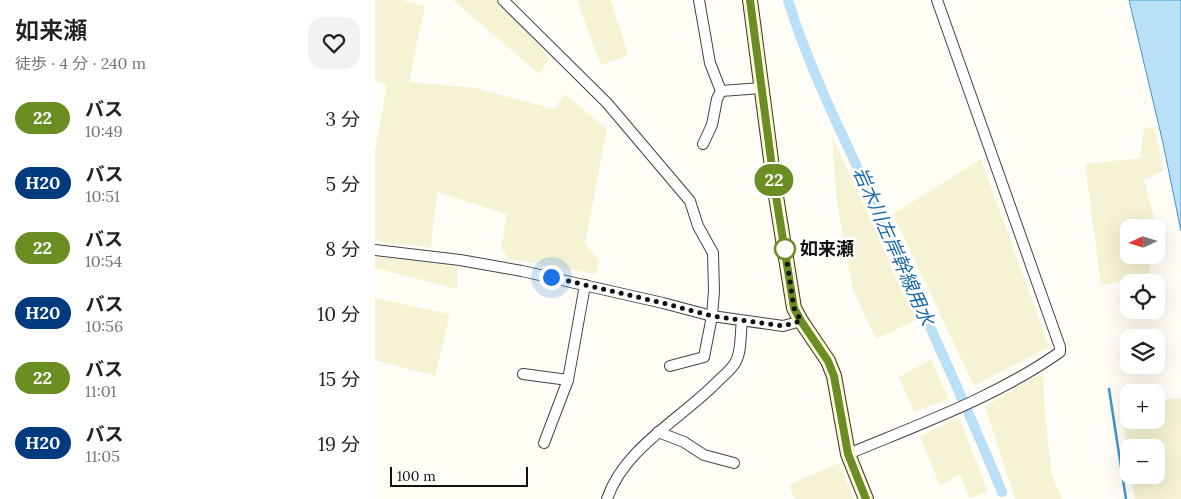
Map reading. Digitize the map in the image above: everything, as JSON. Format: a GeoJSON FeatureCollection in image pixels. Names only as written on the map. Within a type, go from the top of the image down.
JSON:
{"type":"FeatureCollection","features":[{"type":"Feature","properties":{"kind":"street"},"geometry":{"type":"LineString","coordinates":[[503,0],[607,103],[690,200],[697,226],[713,253],[714,291],[712,316],[704,357],[670,366]]}},
{"type":"Feature","properties":{"kind":"street"},"geometry":{"type":"LineString","coordinates":[[699,0],[709,63],[721,91],[717,99],[712,125],[703,144]]}},
{"type":"Feature","properties":{"kind":"street"},"geometry":{"type":"LineString","coordinates":[[750,0],[789,284],[794,308],[828,361],[834,376],[848,454],[866,499]]}},
{"type":"Feature","properties":{"kind":"street"},"geometry":{"type":"LineString","coordinates":[[848,454],[958,408],[1033,371],[1060,352],[1060,347],[937,0]]}},
{"type":"Feature","properties":{"kind":"street"},"geometry":{"type":"LineString","coordinates":[[721,91],[762,88]]}},
{"type":"Feature","properties":{"kind":"street"},"geometry":{"type":"LineString","coordinates":[[375,250],[460,260],[522,271],[712,316],[742,321],[783,326],[801,321]]}},
{"type":"Feature","properties":{"kind":"street"},"geometry":{"type":"LineString","coordinates":[[544,443],[568,380],[585,285]]}},
{"type":"Feature","properties":{"kind":"street"},"geometry":{"type":"LineString","coordinates":[[607,499],[620,473],[658,432],[707,392],[735,364],[739,356],[742,321]]}},
{"type":"Feature","properties":{"kind":"street"},"geometry":{"type":"LineString","coordinates":[[523,374],[568,380]]}},
{"type":"Feature","properties":{"kind":"street"},"geometry":{"type":"LineString","coordinates":[[658,432],[684,442],[704,455],[733,463]]}},
{"type":"Feature","properties":{"kind":"shaded area"},"geometry":{"type":"Polygon","coordinates":[[[375,0],[402,0],[425,6],[409,82],[476,88],[554,109],[565,94],[607,129],[585,243],[599,260],[596,274],[508,259],[501,247],[507,214],[437,192],[431,248],[375,241],[375,151],[387,85],[375,81],[375,0]]]}},
{"type":"Feature","properties":{"kind":"shaded area"},"geometry":{"type":"Polygon","coordinates":[[[453,0],[497,0],[550,58],[539,74],[453,0]]]}},
{"type":"Feature","properties":{"kind":"shaded area"},"geometry":{"type":"Polygon","coordinates":[[[577,0],[611,0],[628,55],[601,65],[577,0]]]}},
{"type":"Feature","properties":{"kind":"shaded area"},"geometry":{"type":"Polygon","coordinates":[[[1154,127],[1164,170],[1144,180],[1154,219],[1120,219],[1120,264],[1152,264],[1150,265],[1149,274],[1120,274],[1120,281],[1101,285],[1085,164],[1140,158],[1144,128],[1154,127]]]}},
{"type":"Feature","properties":{"kind":"shaded area"},"geometry":{"type":"Polygon","coordinates":[[[832,136],[916,320],[876,339],[853,290],[837,203],[832,136]]]}},
{"type":"Feature","properties":{"kind":"shaded area"},"geometry":{"type":"Polygon","coordinates":[[[981,159],[1049,347],[974,386],[893,214],[981,159]]]}},
{"type":"Feature","properties":{"kind":"shaded area"},"geometry":{"type":"Polygon","coordinates":[[[375,256],[458,267],[457,289],[375,268],[375,256]]]}},
{"type":"Feature","properties":{"kind":"shaded area"},"geometry":{"type":"Polygon","coordinates":[[[375,298],[450,314],[435,376],[375,360],[375,298]]]}},
{"type":"Feature","properties":{"kind":"shaded area"},"geometry":{"type":"Polygon","coordinates":[[[931,359],[948,399],[914,412],[899,377],[931,359]]]}},
{"type":"Feature","properties":{"kind":"shaded area"},"geometry":{"type":"Polygon","coordinates":[[[1043,373],[1045,416],[1052,475],[1062,499],[1015,499],[985,406],[1043,373]]]}},
{"type":"Feature","properties":{"kind":"shaded area"},"geometry":{"type":"Polygon","coordinates":[[[1181,398],[1181,499],[1135,499],[1132,484],[1165,484],[1165,439],[1126,439],[1124,429],[1165,429],[1165,400],[1181,398]]]}},
{"type":"Feature","properties":{"kind":"shaded area"},"geometry":{"type":"Polygon","coordinates":[[[959,417],[988,492],[969,498],[960,474],[940,486],[920,436],[959,417]]]}},
{"type":"Feature","properties":{"kind":"shaded area"},"geometry":{"type":"Polygon","coordinates":[[[839,463],[854,499],[795,499],[789,485],[839,463]]]}},
{"type":"Feature","properties":{"kind":"water"},"geometry":{"type":"Polygon","coordinates":[[[1129,0],[1181,0],[1181,231],[1163,143],[1129,0]]]}},
{"type":"Feature","properties":{"kind":"waterway","name":"岩木川左岸幹線用水"},"geometry":{"type":"LineString","coordinates":[[788,0],[803,44],[821,87],[950,371],[1002,492]]}},
{"type":"Feature","properties":{"kind":"waterway"},"geometry":{"type":"LineString","coordinates":[[1109,389],[1126,499]]}},
{"type":"Feature","properties":{"kind":"bus line","name":"22"},"geometry":{"type":"LineString","coordinates":[[750,0],[775,190],[794,308],[828,361],[834,376],[848,454],[866,499]]}},
{"type":"Feature","properties":{"kind":"place","name":"如来瀬"},"geometry":{"type":"Point","coordinates":[785,249]}},
{"type":"Feature","properties":{"kind":"route"},"geometry":{"type":"LineString","coordinates":[[551,277],[712,316],[783,326],[801,321],[794,308],[785,249]]}}]}
